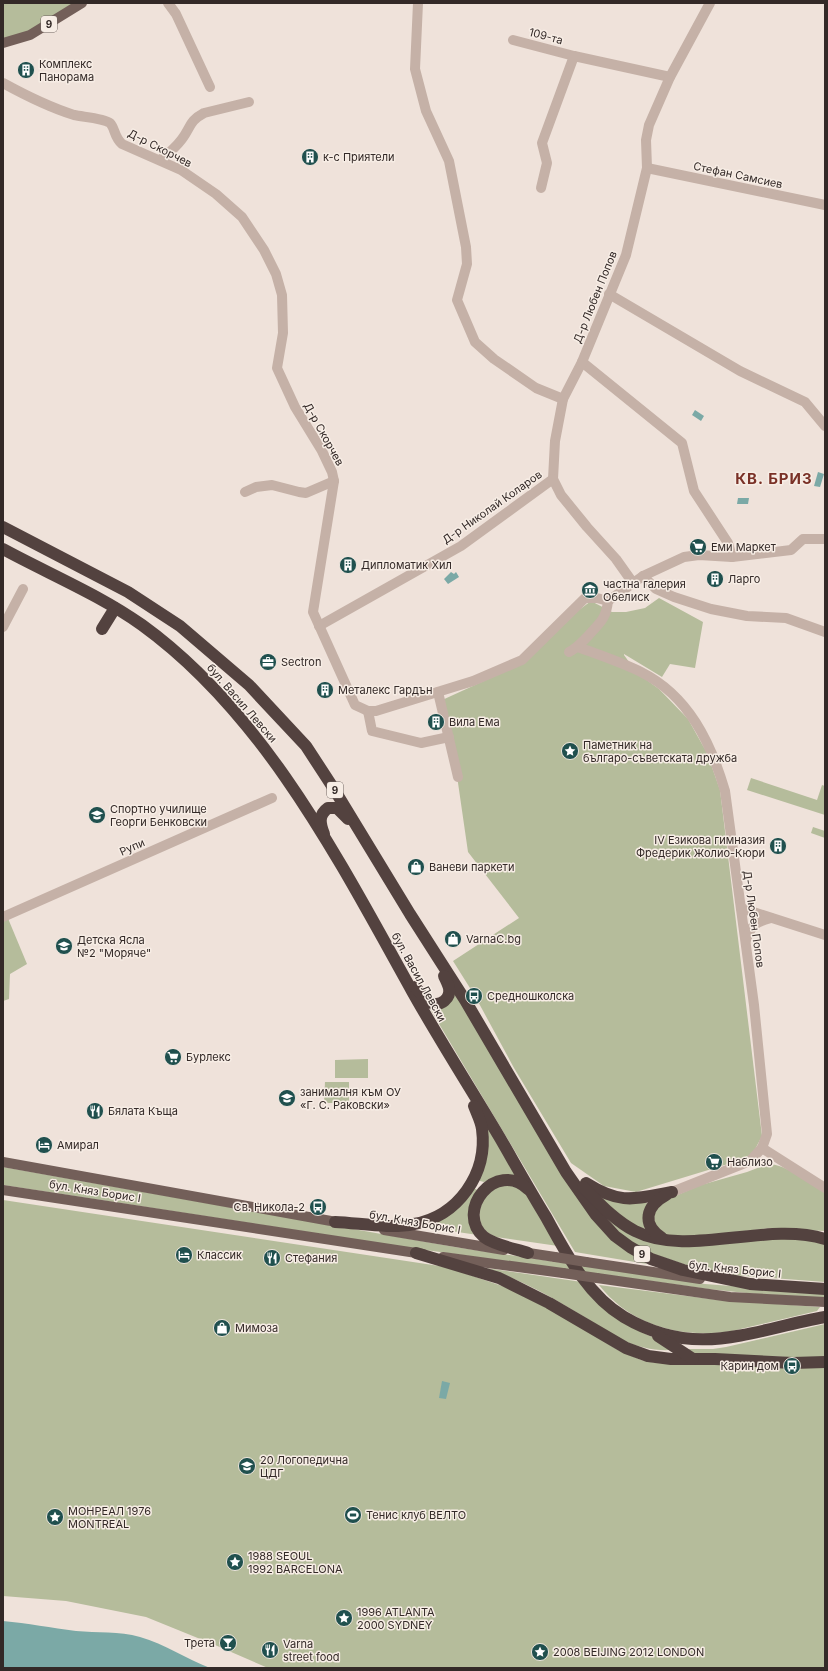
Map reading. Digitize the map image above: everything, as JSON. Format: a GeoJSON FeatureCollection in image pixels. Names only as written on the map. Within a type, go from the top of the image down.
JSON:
{"type":"FeatureCollection","features":[{"type":"Feature","properties":{"kind":"highway","name":"бул. Васил Левски"},"geometry":{"type":"LineString","coordinates":[[3,527],[130,588],[180,626],[232,670],[270,706],[306,746],[334,789],[465,1000],[566,1172],[602,1222],[622,1242],[637,1252],[658,1262],[674,1268],[750,1284]]}},
{"type":"Feature","properties":{"kind":"highway","name":"бул. Васил Левски"},"geometry":{"type":"LineString","coordinates":[[3,550],[115,608],[148,630],[210,684],[254,734],[274,761],[331,849],[463,1079],[563,1247],[589,1286],[610,1308],[623,1317],[641,1326],[687,1339],[710,1340],[726,1339],[795,1322],[825,1317]]}},
{"type":"Feature","properties":{"kind":"highway"},"geometry":{"type":"LineString","coordinates":[[102,629],[115,608]]}},
{"type":"Feature","properties":{"kind":"highway"},"geometry":{"type":"LineString","coordinates":[[331,849],[320,822],[323,811],[328,808],[337,808],[356,826]]}},
{"type":"Feature","properties":{"kind":"highway"},"geometry":{"type":"LineString","coordinates":[[401,971],[428,1001],[434,1004],[442,1003],[448,996],[449,989],[434,952]]}},
{"type":"Feature","properties":{"kind":"highway"},"geometry":{"type":"LineString","coordinates":[[335,1222],[394,1226],[413,1224],[440,1215],[460,1199],[470,1186],[480,1162],[482,1136],[480,1120],[463,1079]]}},
{"type":"Feature","properties":{"kind":"highway"},"geometry":{"type":"LineString","coordinates":[[558,1157],[586,1183],[612,1197],[636,1199],[672,1192]]}},
{"type":"Feature","properties":{"kind":"highway"},"geometry":{"type":"LineString","coordinates":[[566,1172],[620,1222],[636,1232],[664,1239],[691,1241],[774,1234],[803,1235],[825,1239]]}},
{"type":"Feature","properties":{"kind":"highway"},"geometry":{"type":"LineString","coordinates":[[528,1253],[492,1242],[484,1237],[475,1222],[474,1212],[479,1196],[484,1189],[495,1182],[504,1180],[514,1182],[523,1185],[531,1192]]}},
{"type":"Feature","properties":{"kind":"highway"},"geometry":{"type":"LineString","coordinates":[[664,1239],[655,1234],[651,1228],[649,1214],[656,1202],[672,1192]]}},
{"type":"Feature","properties":{"kind":"highway"},"geometry":{"type":"LineString","coordinates":[[416,1253],[500,1278],[550,1303],[626,1348],[659,1358],[793,1363],[825,1362]]}},
{"type":"Feature","properties":{"kind":"highway","name":"бул. Княз Борис I"},"geometry":{"type":"LineString","coordinates":[[750,1284],[825,1289]]}},
{"type":"Feature","properties":{"kind":"highway"},"geometry":{"type":"LineString","coordinates":[[641,1326],[693,1359]]}},
{"type":"Feature","properties":{"kind":"main road","name":"9"},"geometry":{"type":"LineString","coordinates":[[3,42],[30,35],[82,3]]}},
{"type":"Feature","properties":{"kind":"main road","name":"бул. Княз Борис I"},"geometry":{"type":"LineString","coordinates":[[3,1162],[335,1222],[555,1258],[750,1284]]}},
{"type":"Feature","properties":{"kind":"main road","name":"бул. Княз Борис I"},"geometry":{"type":"LineString","coordinates":[[3,1190],[416,1253],[597,1278],[730,1296],[825,1302]]}},
{"type":"Feature","properties":{"kind":"street"},"geometry":{"type":"LineString","coordinates":[[168,3],[179,20],[210,87]]}},
{"type":"Feature","properties":{"kind":"street"},"geometry":{"type":"LineString","coordinates":[[418,3],[415,69],[426,111],[449,161],[466,247],[467,264],[457,300],[475,342],[494,359],[536,388],[564,399]]}},
{"type":"Feature","properties":{"kind":"street","name":"Д-р Любен Попов"},"geometry":{"type":"LineString","coordinates":[[553,479],[555,441],[564,399],[582,362],[626,255],[631,227],[647,168],[646,140],[649,125],[670,77],[710,3]]}},
{"type":"Feature","properties":{"kind":"street","name":"109-та"},"geometry":{"type":"LineString","coordinates":[[513,40],[574,56],[670,77]]}},
{"type":"Feature","properties":{"kind":"street"},"geometry":{"type":"LineString","coordinates":[[541,188],[547,163],[542,143],[574,56]]}},
{"type":"Feature","properties":{"kind":"street","name":"Д-р Скорчев"},"geometry":{"type":"LineString","coordinates":[[3,83],[48,105],[73,114],[104,121],[110,124],[116,139],[122,144],[181,170],[216,194],[242,218],[264,250],[276,274],[282,295],[283,333],[277,368],[295,407],[322,451],[332,472],[334,481],[313,612],[355,705],[368,711]]}},
{"type":"Feature","properties":{"kind":"street"},"geometry":{"type":"LineString","coordinates":[[160,160],[172,151],[183,138],[190,124],[198,116],[204,113],[249,102]]}},
{"type":"Feature","properties":{"kind":"street","name":"Стефан Самсиев"},"geometry":{"type":"LineString","coordinates":[[647,168],[825,205]]}},
{"type":"Feature","properties":{"kind":"street"},"geometry":{"type":"LineString","coordinates":[[609,294],[740,371],[805,402],[825,426]]}},
{"type":"Feature","properties":{"kind":"street"},"geometry":{"type":"LineString","coordinates":[[582,362],[682,443],[694,491],[728,543],[732,557]]}},
{"type":"Feature","properties":{"kind":"street"},"geometry":{"type":"LineString","coordinates":[[553,479],[561,495],[616,559],[633,584]]}},
{"type":"Feature","properties":{"kind":"street","name":"Д-р Николай Коларов"},"geometry":{"type":"LineString","coordinates":[[319,626],[461,546],[553,479]]}},
{"type":"Feature","properties":{"kind":"street"},"geometry":{"type":"LineString","coordinates":[[245,492],[256,487],[272,485],[306,493],[334,481]]}},
{"type":"Feature","properties":{"kind":"street"},"geometry":{"type":"LineString","coordinates":[[569,652],[578,647],[601,623],[607,611],[608,602],[643,576],[664,565],[691,556],[732,557],[791,550],[804,539],[825,539]]}},
{"type":"Feature","properties":{"kind":"street"},"geometry":{"type":"LineString","coordinates":[[643,576],[656,589],[674,598],[711,609],[747,616],[786,618],[825,632]]}},
{"type":"Feature","properties":{"kind":"street"},"geometry":{"type":"LineString","coordinates":[[3,627],[22,588]]}},
{"type":"Feature","properties":{"kind":"street"},"geometry":{"type":"LineString","coordinates":[[448,737],[421,743],[372,731],[368,711],[376,711],[473,681],[522,660],[585,598],[597,598],[608,602]]}},
{"type":"Feature","properties":{"kind":"street","name":"Д-р Любен Попов"},"geometry":{"type":"LineString","coordinates":[[578,647],[636,670],[658,682],[677,699],[698,724],[710,748],[725,791],[741,908],[756,1024],[767,1134],[762,1148]]}},
{"type":"Feature","properties":{"kind":"street"},"geometry":{"type":"LineString","coordinates":[[438,692],[458,777]]}},
{"type":"Feature","properties":{"kind":"street","name":"Рупи"},"geometry":{"type":"LineString","coordinates":[[3,917],[272,798]]}},
{"type":"Feature","properties":{"kind":"street"},"geometry":{"type":"LineString","coordinates":[[741,908],[825,935]]}},
{"type":"Feature","properties":{"kind":"street"},"geometry":{"type":"LineString","coordinates":[[745,942],[749,929],[761,920],[771,918]]}},
{"type":"Feature","properties":{"kind":"street"},"geometry":{"type":"LineString","coordinates":[[672,1192],[745,1164],[754,1158],[762,1148],[825,1188]]}},
{"type":"Feature","properties":{"kind":"green space"},"geometry":{"type":"Polygon","coordinates":[[[3,3],[82,3],[51,23],[3,40],[3,3]]]}},
{"type":"Feature","properties":{"kind":"green space"},"geometry":{"type":"Polygon","coordinates":[[[659,598],[703,622],[695,668],[670,664],[662,677],[624,655],[637,673],[659,689],[688,719],[707,753],[720,790],[762,1136],[751,1157],[636,1192],[604,1186],[571,1163],[514,1068],[475,996],[453,961],[519,918],[468,852],[456,769],[440,701],[523,663],[579,610],[591,601],[612,612],[626,612],[645,608],[659,598]]]}},
{"type":"Feature","properties":{"kind":"green space"},"geometry":{"type":"Polygon","coordinates":[[[751,778],[817,800],[822,785],[825,786],[825,815],[747,790],[751,778]]]}},
{"type":"Feature","properties":{"kind":"green space"},"geometry":{"type":"Polygon","coordinates":[[[813,827],[825,831],[825,838],[811,833],[813,827]]]}},
{"type":"Feature","properties":{"kind":"green space"},"geometry":{"type":"Polygon","coordinates":[[[7,916],[27,964],[10,974],[9,999],[3,1001],[3,917],[7,916]]]}},
{"type":"Feature","properties":{"kind":"green space"},"geometry":{"type":"Polygon","coordinates":[[[454,991],[562,1171],[647,1264],[575,1252],[429,1007],[454,991]]]}},
{"type":"Feature","properties":{"kind":"green space"},"geometry":{"type":"Polygon","coordinates":[[[368,1059],[368,1078],[335,1078],[335,1060],[368,1059]]]}},
{"type":"Feature","properties":{"kind":"green space"},"geometry":{"type":"Polygon","coordinates":[[[325,1082],[349,1082],[349,1103],[324,1103],[325,1082]]]}},
{"type":"Feature","properties":{"kind":"green space"},"geometry":{"type":"Polygon","coordinates":[[[485,1123],[517,1176],[496,1178],[484,1182],[480,1181],[479,1178],[485,1123]]]}},
{"type":"Feature","properties":{"kind":"green space"},"geometry":{"type":"Polygon","coordinates":[[[768,1164],[789,1170],[825,1192],[825,1231],[770,1228],[694,1237],[665,1235],[655,1224],[654,1215],[661,1202],[701,1185],[747,1172],[768,1164]]]}},
{"type":"Feature","properties":{"kind":"green space"},"geometry":{"type":"Polygon","coordinates":[[[3,1167],[455,1247],[705,1284],[825,1293],[825,1298],[756,1294],[708,1289],[404,1247],[3,1185],[3,1167]]]}},
{"type":"Feature","properties":{"kind":"green space"},"geometry":{"type":"Polygon","coordinates":[[[502,1183],[525,1190],[558,1246],[496,1237],[485,1230],[480,1221],[482,1199],[502,1183]]]}},
{"type":"Feature","properties":{"kind":"green space"},"geometry":{"type":"Polygon","coordinates":[[[474,1188],[479,1191],[478,1235],[423,1227],[474,1188]]]}},
{"type":"Feature","properties":{"kind":"green space"},"geometry":{"type":"Polygon","coordinates":[[[601,1198],[647,1203],[651,1230],[632,1226],[601,1198]]]}},
{"type":"Feature","properties":{"kind":"green space"},"geometry":{"type":"Polygon","coordinates":[[[3,1200],[446,1267],[508,1288],[555,1312],[618,1350],[641,1360],[656,1363],[825,1366],[825,1668],[268,1668],[146,1617],[66,1601],[3,1596],[3,1200]]]}},
{"type":"Feature","properties":{"kind":"green space"},"geometry":{"type":"Polygon","coordinates":[[[598,1209],[634,1235],[766,1237],[825,1242],[825,1282],[708,1272],[647,1252],[622,1235],[598,1209]]]}},
{"type":"Feature","properties":{"kind":"green space"},"geometry":{"type":"Polygon","coordinates":[[[486,1268],[582,1282],[629,1326],[673,1347],[671,1350],[653,1349],[641,1347],[624,1341],[573,1310],[522,1282],[486,1268]]]}},
{"type":"Feature","properties":{"kind":"green space"},"geometry":{"type":"Polygon","coordinates":[[[599,1285],[719,1300],[820,1307],[817,1311],[732,1331],[695,1333],[677,1331],[642,1320],[626,1311],[599,1285]]]}},
{"type":"Feature","properties":{"kind":"green space"},"geometry":{"type":"Polygon","coordinates":[[[825,1324],[825,1357],[823,1358],[690,1354],[689,1349],[713,1349],[726,1347],[825,1324]]]}},
{"type":"Feature","properties":{"kind":"water"},"geometry":{"type":"Polygon","coordinates":[[[695,410],[704,416],[701,421],[692,415],[695,410]]]}},
{"type":"Feature","properties":{"kind":"water"},"geometry":{"type":"Polygon","coordinates":[[[818,472],[824,474],[820,487],[814,486],[818,472]]]}},
{"type":"Feature","properties":{"kind":"water"},"geometry":{"type":"Polygon","coordinates":[[[738,498],[749,498],[748,504],[737,504],[738,498]]]}},
{"type":"Feature","properties":{"kind":"water"},"geometry":{"type":"Polygon","coordinates":[[[451,572],[454,574],[456,572],[459,577],[448,584],[444,579],[451,572]]]}},
{"type":"Feature","properties":{"kind":"water"},"geometry":{"type":"Polygon","coordinates":[[[442,1381],[450,1383],[446,1399],[439,1398],[442,1381]]]}},
{"type":"Feature","properties":{"kind":"water"},"geometry":{"type":"Polygon","coordinates":[[[3,1621],[76,1631],[132,1635],[149,1640],[210,1668],[3,1668],[3,1621]]]}},
{"type":"Feature","properties":{"kind":"place","name":"Комплекс Панорама"},"geometry":{"type":"Point","coordinates":[26,70]}},
{"type":"Feature","properties":{"kind":"place","name":"к-с Приятели"},"geometry":{"type":"Point","coordinates":[310,157]}},
{"type":"Feature","properties":{"kind":"place","name":"Еми Маркет"},"geometry":{"type":"Point","coordinates":[698,547]}},
{"type":"Feature","properties":{"kind":"place","name":"Дипломатик Хил"},"geometry":{"type":"Point","coordinates":[348,565]}},
{"type":"Feature","properties":{"kind":"place","name":"Ларго"},"geometry":{"type":"Point","coordinates":[715,579]}},
{"type":"Feature","properties":{"kind":"place","name":"частна галерия Обелиск"},"geometry":{"type":"Point","coordinates":[590,590]}},
{"type":"Feature","properties":{"kind":"place","name":"Sectron"},"geometry":{"type":"Point","coordinates":[268,662]}},
{"type":"Feature","properties":{"kind":"place","name":"Металекс Гардън"},"geometry":{"type":"Point","coordinates":[325,690]}},
{"type":"Feature","properties":{"kind":"place","name":"Вила Ема"},"geometry":{"type":"Point","coordinates":[436,722]}},
{"type":"Feature","properties":{"kind":"place","name":"Паметник на българо-съветската дружба"},"geometry":{"type":"Point","coordinates":[570,751]}},
{"type":"Feature","properties":{"kind":"place","name":"Спортно училище Георги Бенковски"},"geometry":{"type":"Point","coordinates":[97,815]}},
{"type":"Feature","properties":{"kind":"place","name":"IV Езикова гимназия Фредерик Жолио-Кюри"},"geometry":{"type":"Point","coordinates":[778,846]}},
{"type":"Feature","properties":{"kind":"place","name":"Ваневи паркети"},"geometry":{"type":"Point","coordinates":[416,867]}},
{"type":"Feature","properties":{"kind":"place","name":"VarnaC.bg"},"geometry":{"type":"Point","coordinates":[453,939]}},
{"type":"Feature","properties":{"kind":"place","name":"Детска Ясла №2 \"Моряче\""},"geometry":{"type":"Point","coordinates":[64,946]}},
{"type":"Feature","properties":{"kind":"place","name":"Средношколска"},"geometry":{"type":"Point","coordinates":[474,996]}},
{"type":"Feature","properties":{"kind":"place","name":"Бурлекс"},"geometry":{"type":"Point","coordinates":[173,1057]}},
{"type":"Feature","properties":{"kind":"place","name":"занималня към ОУ «Г. С. Раковски»"},"geometry":{"type":"Point","coordinates":[287,1098]}},
{"type":"Feature","properties":{"kind":"place","name":"Бялата Къща"},"geometry":{"type":"Point","coordinates":[95,1111]}},
{"type":"Feature","properties":{"kind":"place","name":"Амирал"},"geometry":{"type":"Point","coordinates":[44,1145]}},
{"type":"Feature","properties":{"kind":"place","name":"Наблизо"},"geometry":{"type":"Point","coordinates":[714,1162]}},
{"type":"Feature","properties":{"kind":"place","name":"Св. Никола-2"},"geometry":{"type":"Point","coordinates":[318,1207]}},
{"type":"Feature","properties":{"kind":"place","name":"Классик"},"geometry":{"type":"Point","coordinates":[184,1255]}},
{"type":"Feature","properties":{"kind":"place","name":"Стефания"},"geometry":{"type":"Point","coordinates":[272,1258]}},
{"type":"Feature","properties":{"kind":"place","name":"Мимоза"},"geometry":{"type":"Point","coordinates":[222,1328]}},
{"type":"Feature","properties":{"kind":"place","name":"Карин дом"},"geometry":{"type":"Point","coordinates":[792,1366]}},
{"type":"Feature","properties":{"kind":"place","name":"20 Логопедична ЦДГ"},"geometry":{"type":"Point","coordinates":[247,1466]}},
{"type":"Feature","properties":{"kind":"place","name":"Тенис клуб ВЕЛТО"},"geometry":{"type":"Point","coordinates":[353,1515]}},
{"type":"Feature","properties":{"kind":"place","name":"МОНРЕАЛ 1976 MONTREAL"},"geometry":{"type":"Point","coordinates":[55,1517]}},
{"type":"Feature","properties":{"kind":"place","name":"1988 SEOUL 1992 BARCELONA"},"geometry":{"type":"Point","coordinates":[235,1562]}},
{"type":"Feature","properties":{"kind":"place","name":"1996 ATLANTA 2000 SYDNEY"},"geometry":{"type":"Point","coordinates":[344,1618]}},
{"type":"Feature","properties":{"kind":"place","name":"Трета"},"geometry":{"type":"Point","coordinates":[228,1643]}},
{"type":"Feature","properties":{"kind":"place","name":"Varna street food"},"geometry":{"type":"Point","coordinates":[270,1650]}},
{"type":"Feature","properties":{"kind":"place","name":"2008 BEIJING 2012 LONDON"},"geometry":{"type":"Point","coordinates":[540,1652]}},
{"type":"Feature","properties":{"kind":"district","name":"КВ. БРИЗ"},"geometry":{"type":"Point","coordinates":[774,479]}}]}
